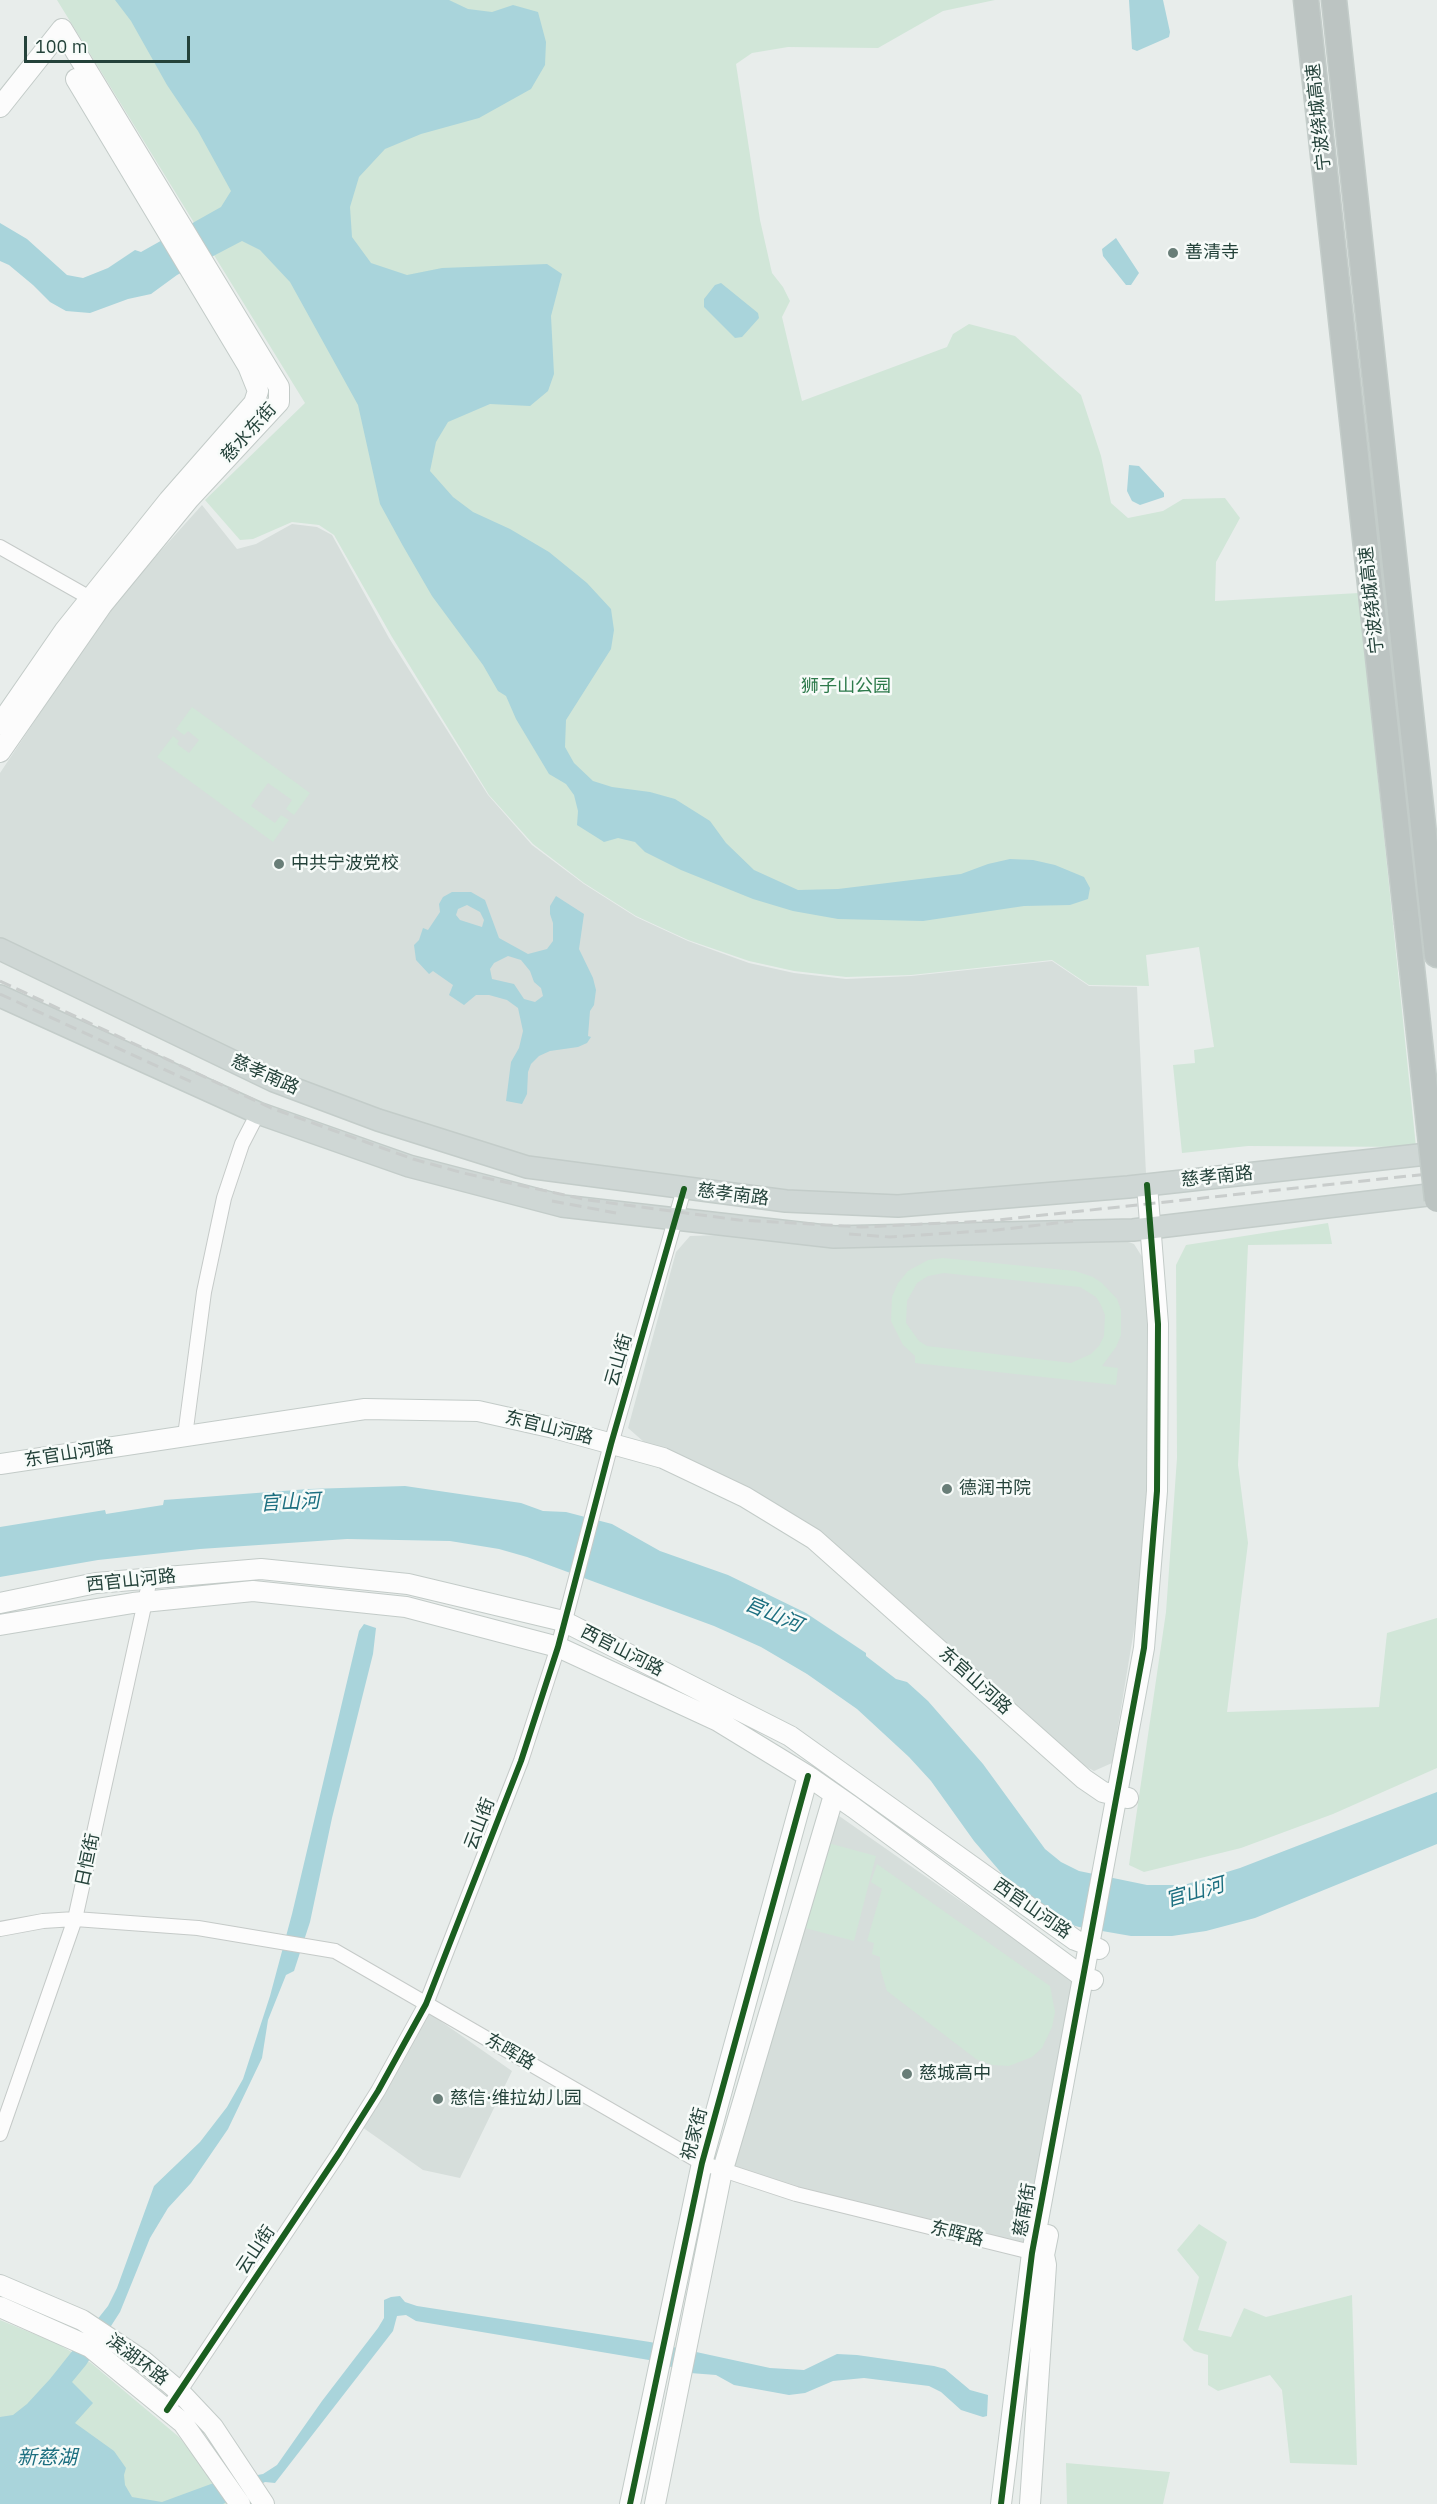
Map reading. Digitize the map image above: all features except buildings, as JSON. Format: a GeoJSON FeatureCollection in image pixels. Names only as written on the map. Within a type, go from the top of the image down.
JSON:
{"type":"FeatureCollection","features":[{"type":"Feature","properties":{"kind":"highway","name":"宁波绕城高速"},"geometry":{"type":"LineString","coordinates":[[1306,0],[1437,1200]]}},
{"type":"Feature","properties":{"kind":"highway","name":"宁波绕城高速"},"geometry":{"type":"LineString","coordinates":[[1334,0],[1437,955]]}},
{"type":"Feature","properties":{"kind":"main road","name":"慈孝南路"},"geometry":{"type":"LineString","coordinates":[[0,949],[274,1081],[378,1120],[527,1167],[786,1201],[898,1206],[1152,1184],[1437,1154]]}},
{"type":"Feature","properties":{"kind":"main road","name":"慈孝南路"},"geometry":{"type":"LineString","coordinates":[[0,996],[258,1113],[409,1166],[562,1206],[834,1237],[1157,1227],[1437,1194]]}},
{"type":"Feature","properties":{"kind":"street","name":"慈水东街"},"geometry":{"type":"LineString","coordinates":[[0,107],[57,35],[279,387],[279,402],[266,418],[96,602],[65,630],[0,724]]}},
{"type":"Feature","properties":{"kind":"street"},"geometry":{"type":"LineString","coordinates":[[0,547],[96,602]]}},
{"type":"Feature","properties":{"kind":"street","name":"慈水东街"},"geometry":{"type":"LineString","coordinates":[[0,752],[96,602]]}},
{"type":"Feature","properties":{"kind":"street"},"geometry":{"type":"LineString","coordinates":[[185,1436],[204,1292],[224,1198],[242,1144],[258,1113]]}},
{"type":"Feature","properties":{"kind":"street","name":"慈南街"},"geometry":{"type":"LineString","coordinates":[[1001,2504],[1038,2254],[1110,1868],[1144,1648],[1157,1491],[1157,1227],[1152,1184]]}},
{"type":"Feature","properties":{"kind":"street","name":"云山街"},"geometry":{"type":"LineString","coordinates":[[167,2410],[339,2153],[378,2091],[426,2004],[521,1761],[558,1647],[611,1444],[684,1189]]}},
{"type":"Feature","properties":{"kind":"street","name":"东官山河路"},"geometry":{"type":"LineString","coordinates":[[0,1464],[365,1409],[478,1411],[663,1458],[745,1497],[814,1539],[1084,1779],[1103,1791],[1122,1798]]}},
{"type":"Feature","properties":{"kind":"street","name":"西官山河路"},"geometry":{"type":"LineString","coordinates":[[0,1603],[96,1583],[261,1569],[408,1584],[563,1622],[790,1736],[1075,1940],[1094,1947]]}},
{"type":"Feature","properties":{"kind":"street","name":"日恒街"},"geometry":{"type":"LineString","coordinates":[[0,2134],[75,1919],[150,1579]]}},
{"type":"Feature","properties":{"kind":"street","name":"西官山河路"},"geometry":{"type":"LineString","coordinates":[[0,1625],[145,1602],[253,1591],[320,1596],[406,1607],[558,1647],[718,1721],[808,1776],[1088,1979]]}},
{"type":"Feature","properties":{"kind":"street","name":"祝家街"},"geometry":{"type":"LineString","coordinates":[[630,2504],[702,2163],[808,1776]]}},
{"type":"Feature","properties":{"kind":"street","name":"祝家街"},"geometry":{"type":"LineString","coordinates":[[655,2504],[723,2170],[834,1795]]}},
{"type":"Feature","properties":{"kind":"street","name":"东晖路"},"geometry":{"type":"LineString","coordinates":[[0,1929],[43,1921],[75,1919],[198,1928],[334,1951],[702,2163],[796,2194],[1038,2254]]}},
{"type":"Feature","properties":{"kind":"street","name":"慈南街"},"geometry":{"type":"LineString","coordinates":[[1030,2504],[1046,2265],[1038,2254]]}},
{"type":"Feature","properties":{"kind":"street","name":"滨湖环路"},"geometry":{"type":"LineString","coordinates":[[0,2285],[82,2320],[142,2360],[180,2392],[213,2427],[264,2504]]}},
{"type":"Feature","properties":{"kind":"street","name":"滨湖环路"},"geometry":{"type":"LineString","coordinates":[[0,2307],[90,2347],[183,2423],[240,2504]]}},
{"type":"Feature","properties":{"kind":"shaded area","name":"中共宁波党校"},"geometry":{"type":"Polygon","coordinates":[[[202,505],[237,549],[256,544],[292,524],[317,527],[332,535],[389,638],[488,795],[532,845],[584,884],[636,917],[688,941],[749,963],[794,973],[846,979],[911,976],[1052,961],[1089,986],[1137,987],[1146,1174],[899,1197],[784,1193],[528,1160],[273,1074],[0,942],[0,773],[112,605],[202,505]]]}},
{"type":"Feature","properties":{"kind":"shaded area","name":"德润书院"},"geometry":{"type":"Polygon","coordinates":[[[720,1235],[912,1247],[1115,1237],[1134,1244],[1146,1263],[1154,1452],[1146,1557],[1112,1763],[1094,1771],[1071,1758],[963,1659],[805,1521],[644,1442],[628,1428],[676,1252],[690,1236],[720,1235]]]}},
{"type":"Feature","properties":{"kind":"shaded area","name":"慈城高中"},"geometry":{"type":"Polygon","coordinates":[[[832,1811],[1075,1981],[1026,2245],[795,2188],[730,2167],[832,1811]]]}},
{"type":"Feature","properties":{"kind":"shaded area","name":"慈信·维拉幼儿园"},"geometry":{"type":"Polygon","coordinates":[[[429,2013],[512,2071],[460,2178],[423,2170],[362,2127],[429,2013]]]}},
{"type":"Feature","properties":{"kind":"green space","name":"狮子山公园"},"geometry":{"type":"Polygon","coordinates":[[[57,0],[995,0],[943,11],[878,48],[788,47],[752,53],[736,64],[760,220],[772,273],[790,301],[782,317],[802,401],[947,347],[953,334],[969,324],[1015,336],[1081,395],[1101,456],[1111,503],[1128,518],[1163,511],[1183,499],[1225,498],[1240,518],[1216,562],[1215,601],[1359,593],[1416,1147],[1248,1146],[1182,1153],[1173,1065],[1195,1063],[1194,1050],[1214,1047],[1199,947],[1146,955],[1149,986],[1089,985],[1052,960],[911,975],[846,977],[794,971],[749,961],[688,940],[636,916],[584,883],[533,844],[489,795],[392,637],[334,535],[319,525],[292,522],[253,539],[240,540],[205,500],[305,403],[57,0]]]}},
{"type":"Feature","properties":{"kind":"green space"},"geometry":{"type":"Polygon","coordinates":[[[192,707],[310,793],[294,815],[286,809],[292,800],[268,783],[251,806],[275,823],[281,815],[289,820],[273,842],[157,757],[173,736],[179,741],[177,744],[189,753],[199,740],[188,731],[184,735],[176,729],[192,707]]]}},
{"type":"Feature","properties":{"kind":"green space"},"geometry":{"type":"Polygon","coordinates":[[[1328,1223],[1332,1244],[1248,1245],[1238,1465],[1248,1543],[1227,1712],[1379,1707],[1387,1633],[1437,1618],[1437,1768],[1333,1814],[1241,1848],[1144,1872],[1129,1865],[1166,1612],[1177,1458],[1176,1265],[1186,1245],[1328,1223]]]}},
{"type":"Feature","properties":{"kind":"green space"},"geometry":{"type":"Polygon","coordinates":[[[943,1258],[1075,1271],[1093,1277],[1117,1299],[1121,1310],[1121,1335],[1116,1347],[1102,1366],[1118,1368],[1116,1385],[915,1363],[915,1356],[903,1345],[891,1321],[892,1297],[898,1283],[908,1271],[928,1260],[943,1258]],[[944,1273],[928,1276],[917,1283],[907,1301],[906,1323],[919,1341],[927,1346],[1071,1363],[1091,1354],[1099,1346],[1104,1336],[1105,1315],[1101,1305],[1096,1297],[1080,1287],[944,1273]]]}},
{"type":"Feature","properties":{"kind":"green space"},"geometry":{"type":"Polygon","coordinates":[[[828,1843],[876,1856],[854,1941],[805,1928],[828,1843]]]}},
{"type":"Feature","properties":{"kind":"green space"},"geometry":{"type":"Polygon","coordinates":[[[877,1864],[1050,1986],[1055,2012],[1052,2027],[1042,2048],[1032,2057],[1009,2066],[992,2065],[976,2059],[887,1991],[880,1968],[880,1957],[872,1954],[874,1943],[867,1941],[882,1889],[871,1882],[877,1864]]]}},
{"type":"Feature","properties":{"kind":"green space"},"geometry":{"type":"Polygon","coordinates":[[[1199,2224],[1227,2242],[1198,2330],[1231,2337],[1244,2308],[1266,2317],[1352,2295],[1357,2465],[1290,2463],[1282,2390],[1270,2375],[1218,2391],[1208,2385],[1208,2355],[1194,2351],[1183,2340],[1199,2277],[1177,2250],[1199,2224]]]}},
{"type":"Feature","properties":{"kind":"green space"},"geometry":{"type":"Polygon","coordinates":[[[0,2320],[56,2343],[91,2363],[179,2437],[232,2504],[0,2504],[0,2320]]]}},
{"type":"Feature","properties":{"kind":"green space"},"geometry":{"type":"Polygon","coordinates":[[[1066,2463],[1170,2472],[1163,2504],[1067,2504],[1066,2463]]]}},
{"type":"Feature","properties":{"kind":"water"},"geometry":{"type":"Polygon","coordinates":[[[115,0],[449,0],[468,9],[492,12],[513,5],[538,12],[546,42],[545,65],[531,89],[479,118],[421,134],[385,149],[359,177],[350,207],[352,237],[371,263],[407,275],[442,268],[547,264],[562,274],[551,316],[554,374],[548,391],[530,406],[490,404],[448,422],[436,442],[430,471],[453,497],[473,512],[510,529],[549,552],[587,583],[611,609],[614,630],[611,649],[566,720],[565,747],[574,763],[593,781],[675,799],[710,821],[726,843],[754,870],[798,890],[838,889],[961,874],[1010,859],[1033,860],[1055,865],[1084,877],[1090,888],[1088,899],[1070,905],[1024,906],[923,921],[838,919],[793,911],[753,899],[681,870],[645,852],[635,842],[618,838],[604,842],[577,825],[578,811],[574,795],[566,784],[549,774],[516,719],[506,696],[498,691],[483,665],[432,596],[403,546],[380,504],[358,405],[290,282],[260,250],[242,241],[177,275],[151,294],[128,299],[90,313],[66,311],[50,302],[9,265],[0,261],[0,223],[27,239],[67,275],[83,278],[108,268],[135,250],[141,252],[221,207],[231,191],[198,131],[167,85],[131,21],[115,0]]]}},
{"type":"Feature","properties":{"kind":"water"},"geometry":{"type":"Polygon","coordinates":[[[1129,0],[1163,0],[1169,37],[1137,51],[1132,49],[1129,0]]]}},
{"type":"Feature","properties":{"kind":"water"},"geometry":{"type":"Polygon","coordinates":[[[1116,238],[1139,273],[1131,285],[1126,285],[1103,256],[1102,249],[1116,238]]]}},
{"type":"Feature","properties":{"kind":"water"},"geometry":{"type":"Polygon","coordinates":[[[721,283],[758,313],[759,318],[742,337],[735,338],[704,307],[704,299],[715,285],[721,283]]]}},
{"type":"Feature","properties":{"kind":"water"},"geometry":{"type":"Polygon","coordinates":[[[1129,465],[1139,466],[1164,493],[1164,497],[1140,505],[1132,501],[1127,491],[1129,465]]]}},
{"type":"Feature","properties":{"kind":"water"},"geometry":{"type":"Polygon","coordinates":[[[452,892],[471,892],[485,900],[499,938],[528,954],[547,949],[553,941],[550,906],[556,896],[584,914],[579,949],[593,978],[596,990],[594,1005],[590,1011],[588,1036],[591,1037],[587,1043],[578,1047],[550,1051],[539,1056],[531,1064],[528,1072],[527,1094],[522,1104],[506,1101],[511,1062],[519,1048],[523,1031],[518,1008],[507,1000],[489,995],[476,995],[464,1005],[449,995],[453,985],[433,971],[429,974],[416,960],[414,945],[419,940],[423,928],[428,930],[440,912],[439,904],[443,897],[452,892]],[[467,905],[458,909],[456,915],[460,920],[482,927],[484,920],[480,912],[467,905]],[[508,956],[494,963],[490,969],[492,979],[514,984],[524,999],[535,1002],[543,996],[541,988],[534,982],[530,971],[521,960],[508,956]]]}},
{"type":"Feature","properties":{"kind":"water","name":"官山河"},"geometry":{"type":"Polygon","coordinates":[[[405,1486],[521,1503],[543,1511],[566,1512],[612,1524],[660,1551],[728,1575],[806,1613],[866,1653],[866,1656],[896,1679],[907,1682],[928,1701],[983,1764],[1045,1849],[1061,1862],[1079,1871],[1147,1885],[1184,1885],[1240,1868],[1437,1792],[1437,1844],[1255,1918],[1206,1931],[1172,1936],[1131,1936],[1079,1927],[1065,1923],[1016,1890],[974,1841],[931,1781],[909,1757],[857,1709],[807,1674],[761,1647],[714,1626],[527,1557],[499,1549],[450,1541],[347,1539],[200,1549],[98,1560],[0,1577],[0,1527],[105,1510],[106,1514],[163,1505],[164,1500],[309,1489],[405,1486]]]}},
{"type":"Feature","properties":{"kind":"water","name":"新慈湖"},"geometry":{"type":"Polygon","coordinates":[[[364,1624],[376,1628],[373,1654],[332,1818],[310,1922],[294,1971],[286,1975],[268,2020],[262,2058],[228,2129],[191,2183],[168,2208],[150,2238],[120,2312],[86,2365],[72,2382],[93,2403],[75,2423],[114,2451],[126,2468],[125,2485],[132,2497],[162,2502],[211,2484],[263,2474],[277,2465],[378,2328],[384,2318],[384,2300],[400,2296],[405,2302],[417,2306],[650,2342],[770,2368],[804,2370],[837,2354],[934,2366],[945,2369],[970,2390],[988,2395],[987,2416],[983,2417],[961,2410],[941,2392],[929,2386],[864,2378],[833,2381],[805,2393],[789,2395],[734,2385],[716,2375],[690,2373],[649,2360],[416,2321],[406,2315],[397,2316],[393,2331],[275,2483],[265,2482],[223,2504],[0,2504],[0,2417],[13,2415],[27,2404],[50,2379],[108,2306],[117,2288],[154,2186],[200,2142],[227,2107],[243,2079],[270,1996],[292,1914],[359,1631],[364,1624]]]}},
{"type":"Feature","properties":{"kind":"railway"},"geometry":{"type":"LineString","coordinates":[[0,981],[271,1108],[413,1159],[463,1173],[588,1200],[739,1220],[862,1227],[988,1221],[1437,1173]]}},
{"type":"Feature","properties":{"kind":"railway"},"geometry":{"type":"LineString","coordinates":[[0,994],[196,1084]]}},
{"type":"Feature","properties":{"kind":"railway"},"geometry":{"type":"LineString","coordinates":[[552,1201],[616,1213]]}},
{"type":"Feature","properties":{"kind":"railway"},"geometry":{"type":"LineString","coordinates":[[849,1234],[890,1237],[997,1230],[1073,1221]]}},
{"type":"Feature","properties":{"kind":"cycle path"},"geometry":{"type":"LineString","coordinates":[[1001,2504],[1032,2253],[1144,1648],[1157,1491],[1158,1324],[1147,1185]]}},
{"type":"Feature","properties":{"kind":"cycle path"},"geometry":{"type":"LineString","coordinates":[[167,2410],[339,2153],[378,2091],[426,2004],[521,1761],[558,1647],[611,1444],[684,1189]]}},
{"type":"Feature","properties":{"kind":"cycle path"},"geometry":{"type":"LineString","coordinates":[[630,2504],[702,2163],[808,1776]]}},
{"type":"Feature","properties":{"kind":"place","name":"善清寺"},"geometry":{"type":"Point","coordinates":[1173,253]}},
{"type":"Feature","properties":{"kind":"place","name":"中共宁波党校"},"geometry":{"type":"Point","coordinates":[279,864]}},
{"type":"Feature","properties":{"kind":"place","name":"德润书院"},"geometry":{"type":"Point","coordinates":[947,1489]}},
{"type":"Feature","properties":{"kind":"place","name":"慈城高中"},"geometry":{"type":"Point","coordinates":[907,2074]}},
{"type":"Feature","properties":{"kind":"place","name":"慈信·维拉幼儿园"},"geometry":{"type":"Point","coordinates":[438,2099]}}]}
